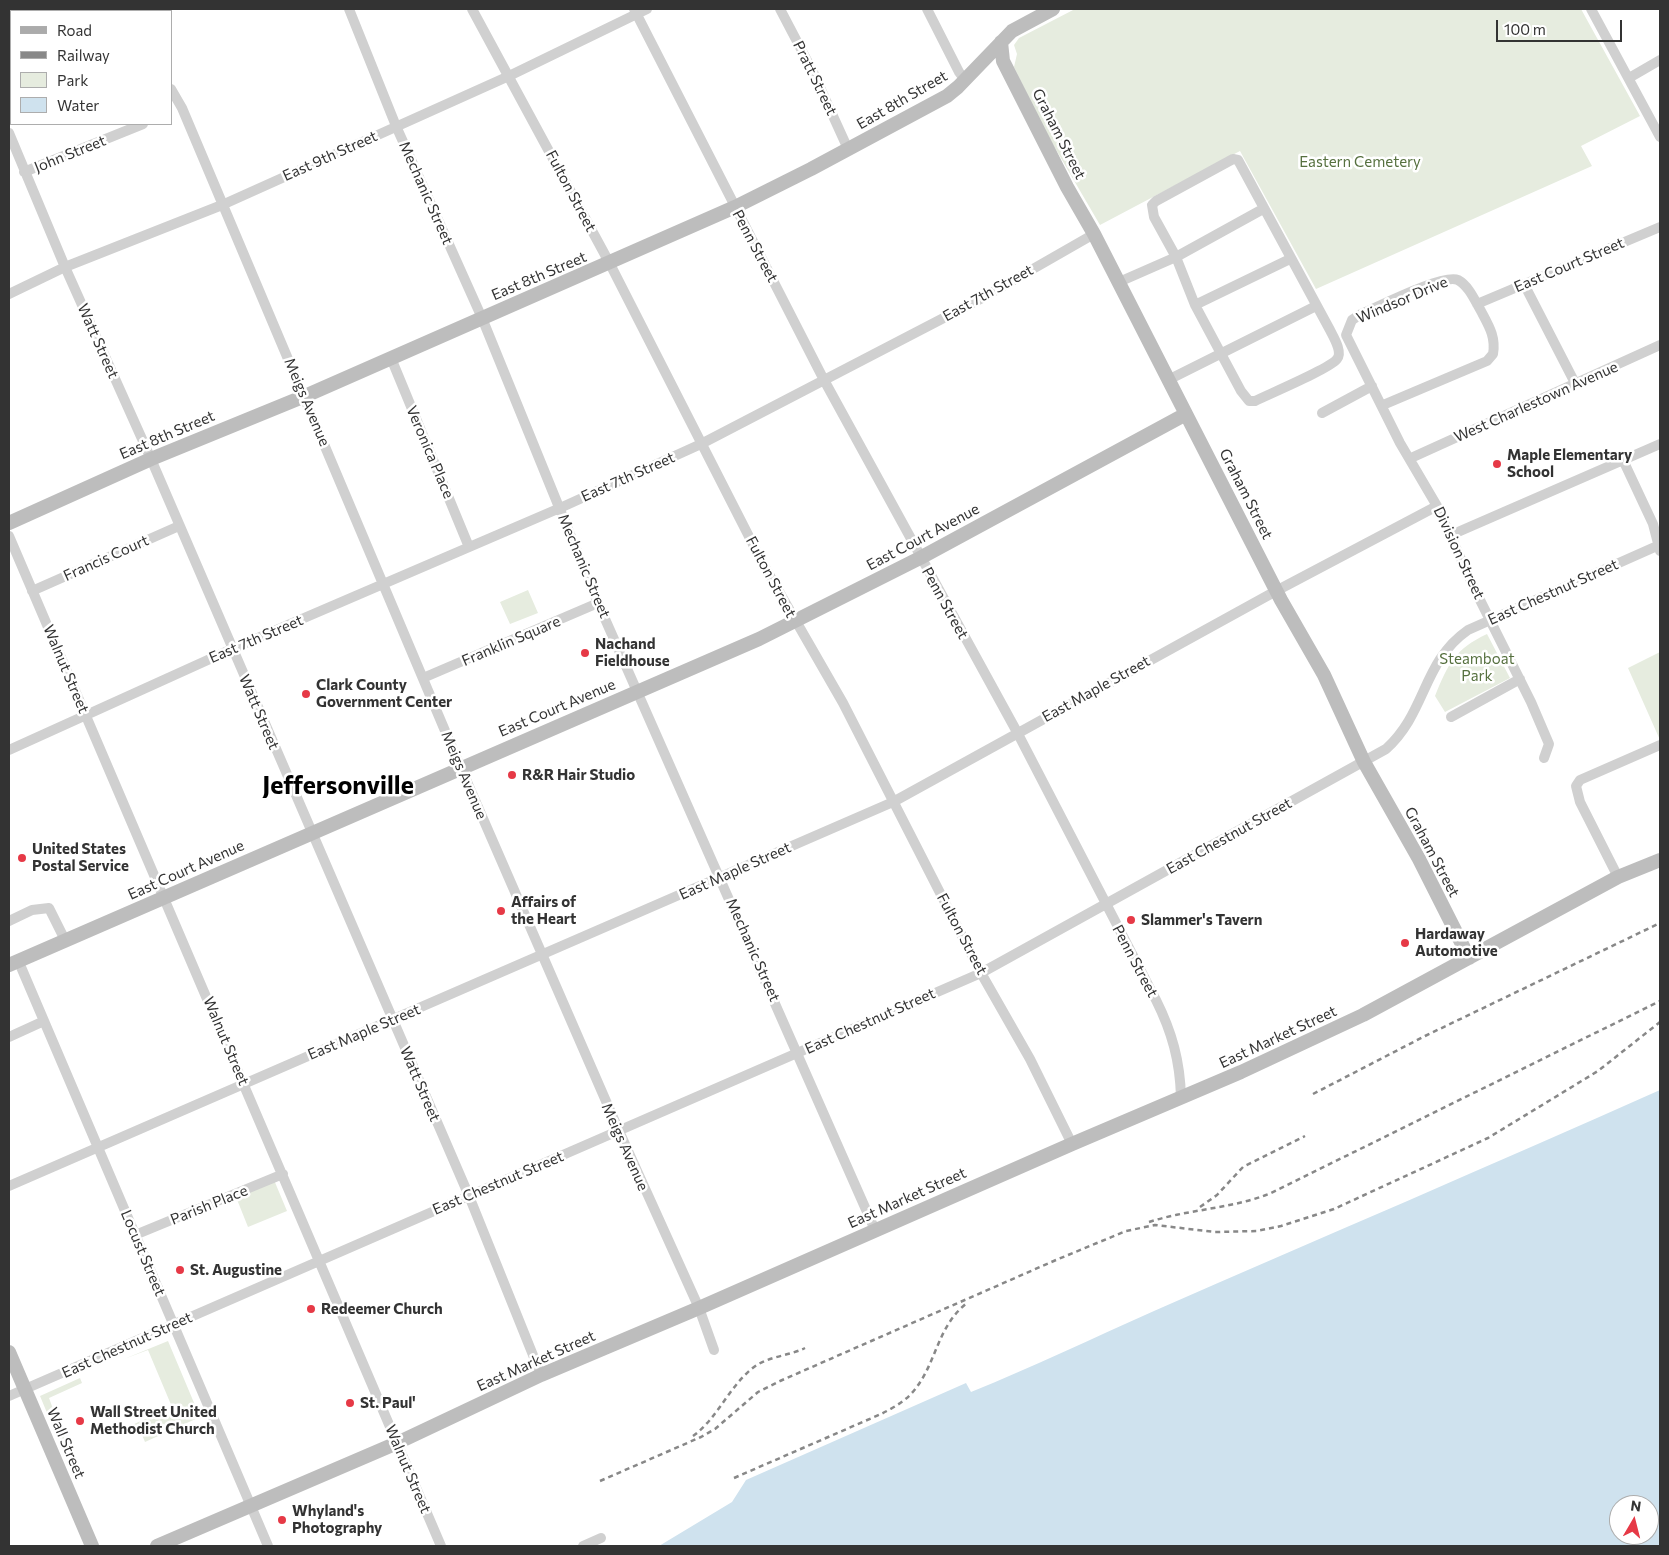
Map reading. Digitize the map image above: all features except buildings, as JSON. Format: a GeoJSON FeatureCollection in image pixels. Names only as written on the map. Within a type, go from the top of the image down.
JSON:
{"type":"FeatureCollection","features":[{"type":"Feature","properties":{"kind":"main road","name":"East 8th Street"},"geometry":{"type":"LineString","coordinates":[[9,523],[151,459],[305,396],[610,264],[735,207],[947,96],[1012,31],[1053,9]]}},
{"type":"Feature","properties":{"kind":"main road","name":"Graham Street"},"geometry":{"type":"LineString","coordinates":[[1001,42],[1003,61],[1119,282],[1276,591],[1324,675],[1364,762],[1419,859],[1470,958]]}},
{"type":"Feature","properties":{"kind":"main road","name":"East Court Avenue"},"geometry":{"type":"LineString","coordinates":[[14,963],[795,621],[920,558],[1186,414]]}},
{"type":"Feature","properties":{"kind":"main road","name":"East Market Street"},"geometry":{"type":"LineString","coordinates":[[157,1546],[397,1443],[541,1375],[1241,1072],[1363,1015],[1618,878],[1660,860]]}},
{"type":"Feature","properties":{"kind":"main road","name":"Wall Street"},"geometry":{"type":"LineString","coordinates":[[9,1352],[92,1546]]}},
{"type":"Feature","properties":{"kind":"street","name":"Mechanic Street"},"geometry":{"type":"LineString","coordinates":[[349,9],[396,126],[482,318],[598,603],[875,1230]]}},
{"type":"Feature","properties":{"kind":"street","name":"Fulton Street"},"geometry":{"type":"LineString","coordinates":[[472,9],[610,264],[701,444],[795,621],[843,703],[981,973],[1030,1059],[1072,1144]]}},
{"type":"Feature","properties":{"kind":"street","name":"East 9th Street"},"geometry":{"type":"LineString","coordinates":[[9,294],[64,267],[222,205],[509,76],[636,11],[647,9]]}},
{"type":"Feature","properties":{"kind":"street","name":"Pratt Street"},"geometry":{"type":"LineString","coordinates":[[780,9],[813,72],[848,149]]}},
{"type":"Feature","properties":{"kind":"street"},"geometry":{"type":"LineString","coordinates":[[927,9],[959,72],[965,80]]}},
{"type":"Feature","properties":{"kind":"street"},"geometry":{"type":"LineString","coordinates":[[1591,9],[1660,137]]}},
{"type":"Feature","properties":{"kind":"street","name":"Penn Street"},"geometry":{"type":"LineString","coordinates":[[636,11],[824,380],[1017,732],[1168,1024],[1178,1056],[1181,1097]]}},
{"type":"Feature","properties":{"kind":"street"},"geometry":{"type":"LineString","coordinates":[[1629,78],[1660,60]]}},
{"type":"Feature","properties":{"kind":"street","name":"Meigs Avenue"},"geometry":{"type":"LineString","coordinates":[[172,91],[182,108],[305,396],[460,768],[618,1131],[699,1308],[714,1350]]}},
{"type":"Feature","properties":{"kind":"street"},"geometry":{"type":"LineString","coordinates":[[172,112],[182,108]]}},
{"type":"Feature","properties":{"kind":"street","name":"John Street"},"geometry":{"type":"LineString","coordinates":[[24,172],[141,125]]}},
{"type":"Feature","properties":{"kind":"street","name":"Watt Street"},"geometry":{"type":"LineString","coordinates":[[9,133],[64,267],[151,459],[469,1196],[541,1375]]}},
{"type":"Feature","properties":{"kind":"street"},"geometry":{"type":"LineString","coordinates":[[1233,159],[1238,160],[1263,209],[1316,306],[1339,353],[1338,359],[1326,366],[1254,401],[1250,401],[1241,391],[1195,304],[1176,257],[1154,217],[1152,205],[1156,201],[1233,159]]}},
{"type":"Feature","properties":{"kind":"street"},"geometry":{"type":"LineString","coordinates":[[1119,282],[1176,257],[1263,209]]}},
{"type":"Feature","properties":{"kind":"street","name":"East Court Street"},"geometry":{"type":"LineString","coordinates":[[1477,304],[1660,226]]}},
{"type":"Feature","properties":{"kind":"street","name":"East 7th Street"},"geometry":{"type":"LineString","coordinates":[[9,750],[232,648],[383,585],[701,444],[984,297],[1094,234]]}},
{"type":"Feature","properties":{"kind":"street"},"geometry":{"type":"LineString","coordinates":[[1195,304],[1290,259]]}},
{"type":"Feature","properties":{"kind":"street","name":"Windsor Drive"},"geometry":{"type":"LineString","coordinates":[[1383,405],[1487,362],[1493,354],[1494,340],[1477,304],[1462,283],[1456,279],[1446,279],[1352,320],[1346,335],[1383,405],[1403,448],[1411,458]]}},
{"type":"Feature","properties":{"kind":"street"},"geometry":{"type":"LineString","coordinates":[[1524,284],[1575,383]]}},
{"type":"Feature","properties":{"kind":"street"},"geometry":{"type":"LineString","coordinates":[[1168,380],[1316,306]]}},
{"type":"Feature","properties":{"kind":"street","name":"West Charlestown Avenue"},"geometry":{"type":"LineString","coordinates":[[1411,458],[1660,345]]}},
{"type":"Feature","properties":{"kind":"street","name":"Veronica Place"},"geometry":{"type":"LineString","coordinates":[[391,358],[469,547]]}},
{"type":"Feature","properties":{"kind":"street"},"geometry":{"type":"LineString","coordinates":[[1322,413],[1372,386]]}},
{"type":"Feature","properties":{"kind":"street"},"geometry":{"type":"LineString","coordinates":[[1451,535],[1660,444]]}},
{"type":"Feature","properties":{"kind":"street","name":"Division Street"},"geometry":{"type":"LineString","coordinates":[[1411,458],[1437,506],[1547,736],[1548,750],[1544,758]]}},
{"type":"Feature","properties":{"kind":"street"},"geometry":{"type":"LineString","coordinates":[[1623,460],[1653,524],[1660,546]]}},
{"type":"Feature","properties":{"kind":"street","name":"East Maple Street"},"geometry":{"type":"LineString","coordinates":[[9,1186],[893,802],[1276,591],[1437,506]]}},
{"type":"Feature","properties":{"kind":"street","name":"Francis Court"},"geometry":{"type":"LineString","coordinates":[[32,591],[179,526]]}},
{"type":"Feature","properties":{"kind":"street","name":"Walnut Street"},"geometry":{"type":"LineString","coordinates":[[9,536],[441,1546]]}},
{"type":"Feature","properties":{"kind":"street","name":"East Chestnut Street"},"geometry":{"type":"LineString","coordinates":[[9,1396],[981,973],[1386,749],[1399,737],[1414,714],[1436,662],[1446,648],[1468,630],[1660,546]]}},
{"type":"Feature","properties":{"kind":"street","name":"Franklin Square"},"geometry":{"type":"LineString","coordinates":[[423,678],[598,603]]}},
{"type":"Feature","properties":{"kind":"street"},"geometry":{"type":"LineString","coordinates":[[1451,717],[1520,679]]}},
{"type":"Feature","properties":{"kind":"street"},"geometry":{"type":"LineString","coordinates":[[1618,878],[1580,802],[1576,786],[1580,780],[1660,745]]}},
{"type":"Feature","properties":{"kind":"street"},"geometry":{"type":"LineString","coordinates":[[9,921],[32,910],[49,908],[65,940]]}},
{"type":"Feature","properties":{"kind":"street","name":"Locust Street"},"geometry":{"type":"LineString","coordinates":[[14,963],[44,1021],[268,1546]]}},
{"type":"Feature","properties":{"kind":"street"},"geometry":{"type":"LineString","coordinates":[[9,1037],[44,1021]]}},
{"type":"Feature","properties":{"kind":"street","name":"Parish Place"},"geometry":{"type":"LineString","coordinates":[[135,1235],[282,1174]]}},
{"type":"Feature","properties":{"kind":"street"},"geometry":{"type":"LineString","coordinates":[[583,1546],[601,1538]]}},
{"type":"Feature","properties":{"kind":"green space","name":"Eastern Cemetery"},"geometry":{"type":"Polygon","coordinates":[[[1075,9],[1581,9],[1640,116],[1581,146],[1592,166],[1316,289],[1240,151],[1100,225],[1048,136],[1014,67],[1017,54],[1014,45],[1019,38],[1075,9]]]}},
{"type":"Feature","properties":{"kind":"green space"},"geometry":{"type":"Polygon","coordinates":[[[528,590],[538,613],[510,624],[500,602],[528,590]]]}},
{"type":"Feature","properties":{"kind":"green space","name":"Steamboat Park"},"geometry":{"type":"Polygon","coordinates":[[[1487,634],[1510,678],[1445,712],[1435,696],[1444,675],[1460,652],[1487,634]]]}},
{"type":"Feature","properties":{"kind":"green space"},"geometry":{"type":"Polygon","coordinates":[[[1660,652],[1660,740],[1628,668],[1660,652]]]}},
{"type":"Feature","properties":{"kind":"green space"},"geometry":{"type":"Polygon","coordinates":[[[274,1180],[287,1211],[248,1227],[236,1197],[274,1180]]]}},
{"type":"Feature","properties":{"kind":"green space"},"geometry":{"type":"Polygon","coordinates":[[[168,1341],[200,1417],[145,1442],[138,1425],[133,1427],[132,1425],[172,1407],[148,1350],[124,1359],[168,1341]]]}},
{"type":"Feature","properties":{"kind":"green space"},"geometry":{"type":"Polygon","coordinates":[[[80,1378],[82,1383],[49,1398],[56,1417],[50,1420],[40,1396],[80,1378]]]}},
{"type":"Feature","properties":{"kind":"green space"},"geometry":{"type":"Polygon","coordinates":[[[66,1432],[80,1466],[72,1469],[59,1441],[63,1433],[66,1432]]]}},
{"type":"Feature","properties":{"kind":"water"},"geometry":{"type":"Polygon","coordinates":[[[1660,1090],[1660,1546],[659,1546],[732,1502],[746,1480],[966,1383],[971,1392],[1660,1090]]]}},
{"type":"Feature","properties":{"kind":"railway"},"geometry":{"type":"LineString","coordinates":[[1313,1094],[1425,1036],[1660,923]]}},
{"type":"Feature","properties":{"kind":"railway"},"geometry":{"type":"LineString","coordinates":[[1149,1222],[1179,1214],[1226,1206],[1271,1193],[1660,1001]]}},
{"type":"Feature","properties":{"kind":"railway"},"geometry":{"type":"LineString","coordinates":[[600,1481],[701,1437],[715,1429],[758,1392],[780,1381],[1126,1231],[1155,1225],[1215,1232],[1257,1231],[1281,1226],[1334,1209],[1488,1138],[1598,1071],[1660,1022]]}},
{"type":"Feature","properties":{"kind":"railway"},"geometry":{"type":"LineString","coordinates":[[1200,1207],[1217,1195],[1243,1167],[1305,1136]]}},
{"type":"Feature","properties":{"kind":"railway"},"geometry":{"type":"LineString","coordinates":[[734,1478],[881,1414],[904,1401],[919,1384],[926,1372],[948,1324],[967,1303]]}},
{"type":"Feature","properties":{"kind":"railway"},"geometry":{"type":"LineString","coordinates":[[693,1436],[710,1420],[737,1383],[754,1367],[760,1363],[805,1348]]}},
{"type":"Feature","properties":{"kind":"place","name":"Maple Elementary School"},"geometry":{"type":"Point","coordinates":[1497,464]}},
{"type":"Feature","properties":{"kind":"place","name":"Nachand Fieldhouse"},"geometry":{"type":"Point","coordinates":[585,653]}},
{"type":"Feature","properties":{"kind":"place","name":"Clark County Government Center"},"geometry":{"type":"Point","coordinates":[306,694]}},
{"type":"Feature","properties":{"kind":"place","name":"R&R Hair Studio"},"geometry":{"type":"Point","coordinates":[512,775]}},
{"type":"Feature","properties":{"kind":"place","name":"United States Postal Service"},"geometry":{"type":"Point","coordinates":[22,858]}},
{"type":"Feature","properties":{"kind":"place","name":"Affairs of the Heart"},"geometry":{"type":"Point","coordinates":[501,911]}},
{"type":"Feature","properties":{"kind":"place","name":"Slammer's Tavern"},"geometry":{"type":"Point","coordinates":[1131,920]}},
{"type":"Feature","properties":{"kind":"place","name":"Hardaway Automotive"},"geometry":{"type":"Point","coordinates":[1405,943]}},
{"type":"Feature","properties":{"kind":"place","name":"St. Augustine"},"geometry":{"type":"Point","coordinates":[180,1270]}},
{"type":"Feature","properties":{"kind":"place","name":"Redeemer Church"},"geometry":{"type":"Point","coordinates":[311,1309]}},
{"type":"Feature","properties":{"kind":"place","name":"St. Paul'"},"geometry":{"type":"Point","coordinates":[350,1403]}},
{"type":"Feature","properties":{"kind":"place","name":"Wall Street United Methodist Church"},"geometry":{"type":"Point","coordinates":[80,1421]}},
{"type":"Feature","properties":{"kind":"place","name":"Whyland's Photography"},"geometry":{"type":"Point","coordinates":[282,1520]}},
{"type":"Feature","properties":{"kind":"district","name":"Jeffersonville"},"geometry":{"type":"Point","coordinates":[338,786]}}]}
